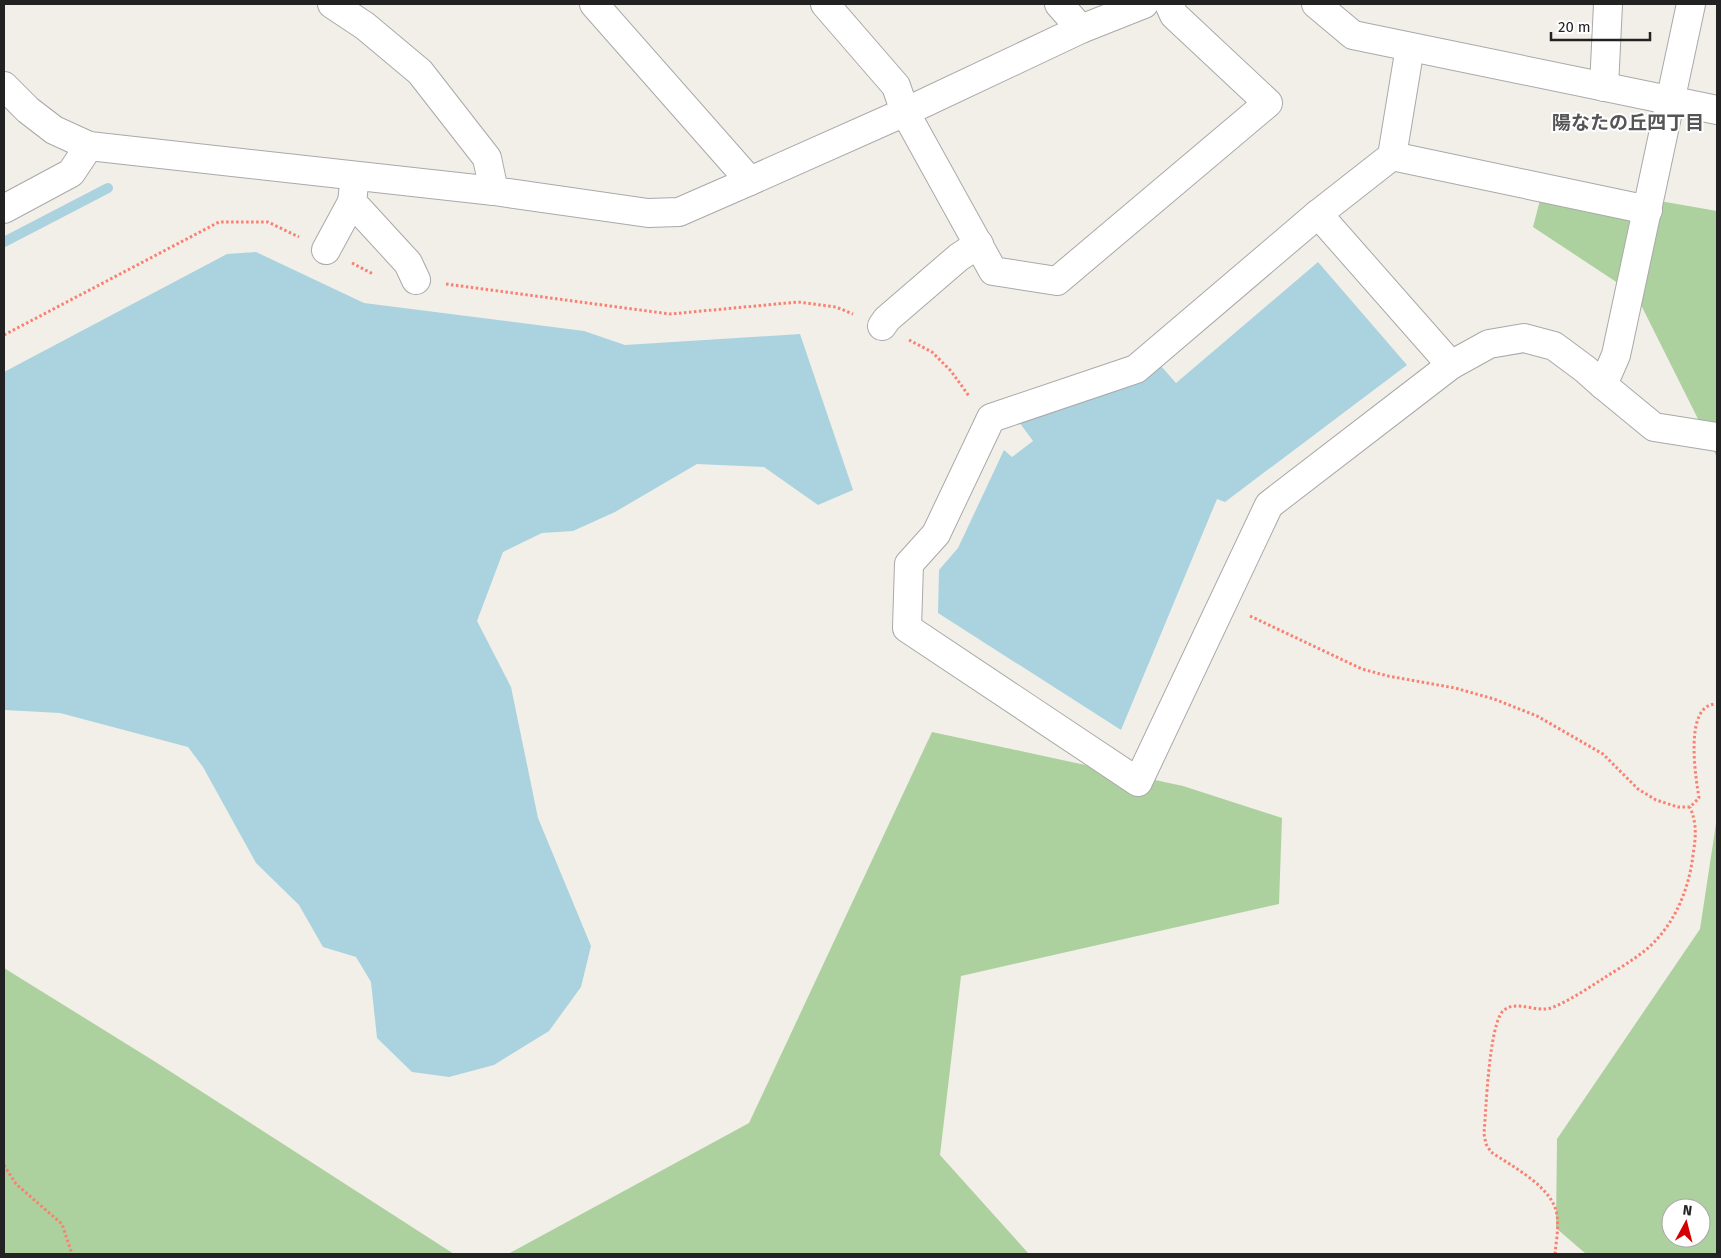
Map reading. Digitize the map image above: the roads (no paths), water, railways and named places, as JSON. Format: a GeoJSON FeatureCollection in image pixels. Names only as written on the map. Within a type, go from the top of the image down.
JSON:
{"type":"FeatureCollection","features":[{"type":"Feature","properties":{"kind":"street"},"geometry":{"type":"LineString","coordinates":[[332,4],[365,26],[420,72],[487,158],[494,192]]}},
{"type":"Feature","properties":{"kind":"street"},"geometry":{"type":"LineString","coordinates":[[594,4],[750,181]]}},
{"type":"Feature","properties":{"kind":"street"},"geometry":{"type":"LineString","coordinates":[[824,4],[896,86],[905,112],[993,271],[1057,280],[1268,103],[1174,16],[1169,4]]}},
{"type":"Feature","properties":{"kind":"street"},"geometry":{"type":"LineString","coordinates":[[1059,4],[1081,29]]}},
{"type":"Feature","properties":{"kind":"street"},"geometry":{"type":"LineString","coordinates":[[4,86],[28,110],[54,130],[89,146],[353,189],[494,192],[648,213],[679,212],[905,112],[1081,29],[1144,4]]}},
{"type":"Feature","properties":{"kind":"street"},"geometry":{"type":"LineString","coordinates":[[1316,4],[1353,35],[1717,110]]}},
{"type":"Feature","properties":{"kind":"street"},"geometry":{"type":"LineString","coordinates":[[1604,87],[1608,4]]}},
{"type":"Feature","properties":{"kind":"street"},"geometry":{"type":"LineString","coordinates":[[1604,385],[1616,355],[1691,4]]}},
{"type":"Feature","properties":{"kind":"street"},"geometry":{"type":"LineString","coordinates":[[1410,47],[1392,156],[1318,214],[1136,369],[991,418],[936,534],[909,564],[907,628],[1138,782],[1269,505],[1451,365],[1490,344],[1524,338],[1554,346],[1585,368],[1654,427],[1717,437]]}},
{"type":"Feature","properties":{"kind":"street"},"geometry":{"type":"LineString","coordinates":[[4,209],[71,173],[89,146]]}},
{"type":"Feature","properties":{"kind":"street"},"geometry":{"type":"LineString","coordinates":[[1392,156],[1648,210]]}},
{"type":"Feature","properties":{"kind":"street"},"geometry":{"type":"LineString","coordinates":[[326,250],[353,189]]}},
{"type":"Feature","properties":{"kind":"street"},"geometry":{"type":"LineString","coordinates":[[353,189],[408,263],[416,280]]}},
{"type":"Feature","properties":{"kind":"street"},"geometry":{"type":"LineString","coordinates":[[1318,214],[1451,365]]}},
{"type":"Feature","properties":{"kind":"street"},"geometry":{"type":"LineString","coordinates":[[882,326],[887,319],[952,264],[979,244]]}},
{"type":"Feature","properties":{"kind":"water"},"geometry":{"type":"Polygon","coordinates":[[[256,252],[364,303],[584,331],[625,345],[800,334],[853,490],[818,505],[764,467],[697,464],[615,512],[573,531],[542,533],[503,552],[477,621],[511,687],[538,818],[591,946],[581,987],[549,1031],[494,1065],[449,1077],[412,1072],[377,1038],[371,982],[356,957],[323,947],[299,905],[256,863],[203,767],[188,747],[60,713],[4,710],[4,372],[227,254],[256,252]]]}},
{"type":"Feature","properties":{"kind":"water"},"geometry":{"type":"Polygon","coordinates":[[[1318,262],[1407,365],[1225,502],[1217,499],[1121,730],[938,613],[939,570],[958,548],[1004,450],[1012,457],[1033,441],[1019,422],[1145,378],[1161,366],[1176,383],[1318,262]]]}},
{"type":"Feature","properties":{"kind":"waterway"},"geometry":{"type":"LineString","coordinates":[[4,242],[108,188]]}},
{"type":"Feature","properties":{"kind":"district","name":"陽なたの丘四丁目"},"geometry":{"type":"Point","coordinates":[1628,122]}}]}
